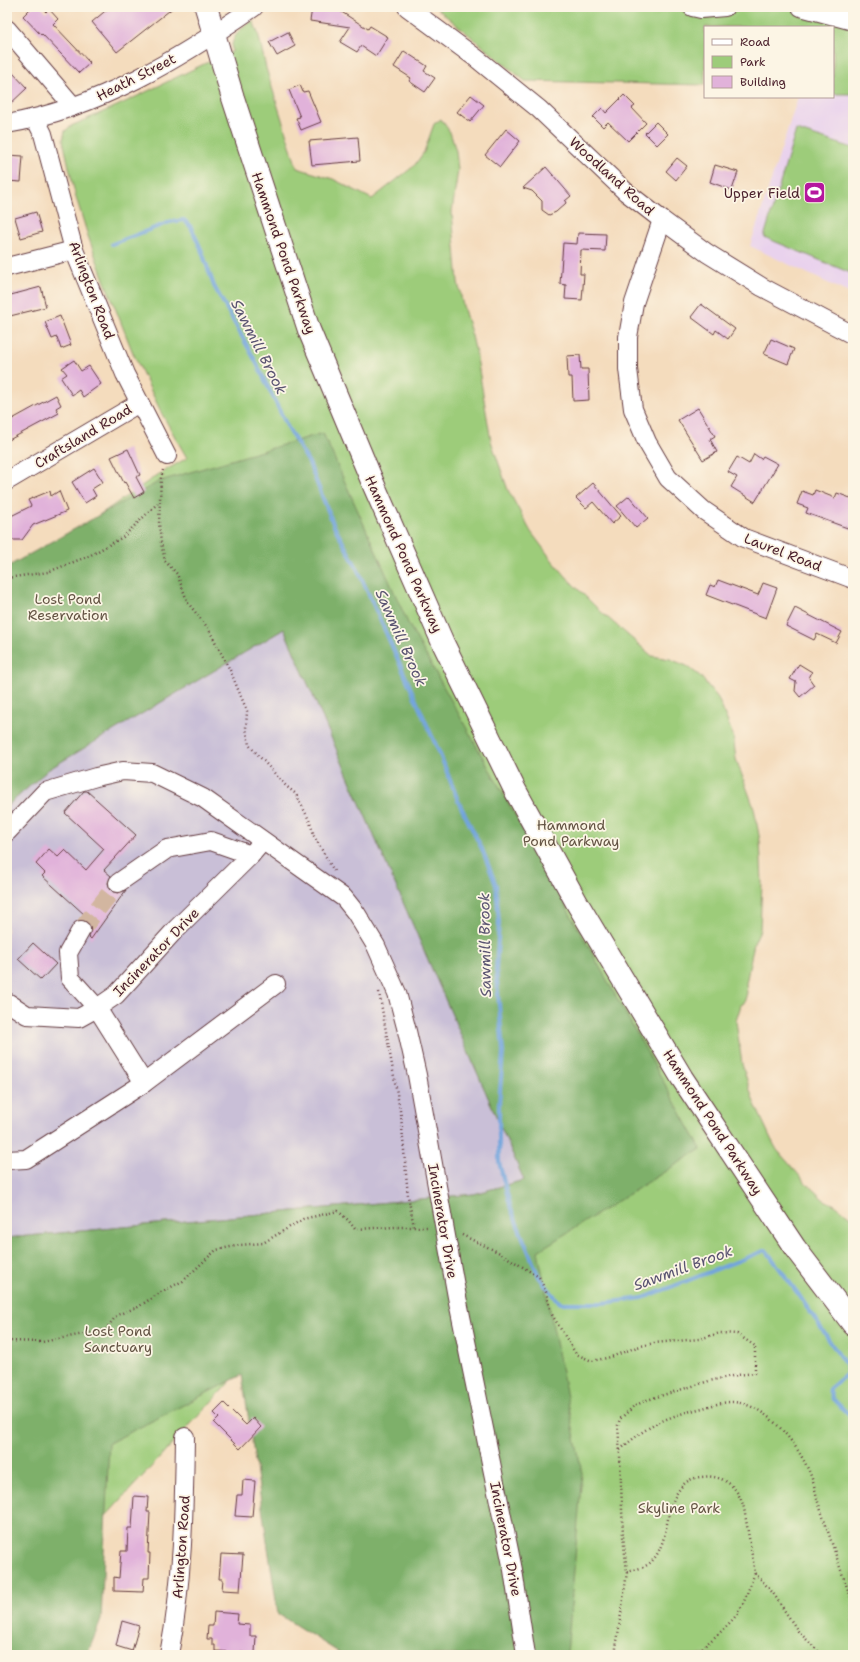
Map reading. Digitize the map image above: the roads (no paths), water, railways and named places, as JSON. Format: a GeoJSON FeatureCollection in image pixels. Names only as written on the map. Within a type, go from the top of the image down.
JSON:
{"type":"FeatureCollection","features":[{"type":"Feature","properties":{"kind":"main road","name":"Hammond Pond Parkway"},"geometry":{"type":"LineString","coordinates":[[206,7],[233,98],[309,330],[375,488],[443,643],[515,790],[577,902],[682,1078],[795,1248],[853,1324]]}},
{"type":"Feature","properties":{"kind":"street","name":"Heath Street"},"geometry":{"type":"LineString","coordinates":[[7,124],[35,118],[73,106],[127,84],[152,72],[214,35],[254,7]]}},
{"type":"Feature","properties":{"kind":"street","name":"Woodland Road"},"geometry":{"type":"LineString","coordinates":[[407,7],[476,58],[539,109],[626,192],[662,220],[707,253],[762,287],[853,335]]}},
{"type":"Feature","properties":{"kind":"street"},"geometry":{"type":"LineString","coordinates":[[692,7],[701,9],[725,7]]}},
{"type":"Feature","properties":{"kind":"street"},"geometry":{"type":"LineString","coordinates":[[801,7],[853,21]]}},
{"type":"Feature","properties":{"kind":"street"},"geometry":{"type":"LineString","coordinates":[[7,28],[73,106]]}},
{"type":"Feature","properties":{"kind":"street","name":"Arlington Road"},"geometry":{"type":"LineString","coordinates":[[35,118],[43,134],[74,250],[122,367],[166,456]]}},
{"type":"Feature","properties":{"kind":"street","name":"Laurel Road"},"geometry":{"type":"LineString","coordinates":[[662,220],[634,303],[628,337],[628,369],[634,409],[646,442],[668,478],[703,510],[744,538],[853,579]]}},
{"type":"Feature","properties":{"kind":"street"},"geometry":{"type":"LineString","coordinates":[[7,267],[74,250]]}},
{"type":"Feature","properties":{"kind":"street","name":"Craftsland Road"},"geometry":{"type":"LineString","coordinates":[[7,481],[139,403]]}},
{"type":"Feature","properties":{"kind":"street","name":"Incinerator Drive"},"geometry":{"type":"LineString","coordinates":[[7,832],[45,792],[96,777],[123,771],[152,773],[203,798],[263,841],[331,879],[356,913],[376,946],[397,993],[417,1075],[457,1298],[513,1570],[526,1655]]}},
{"type":"Feature","properties":{"kind":"street"},"geometry":{"type":"LineString","coordinates":[[118,883],[167,849],[211,841],[250,855]]}},
{"type":"Feature","properties":{"kind":"street","name":"Incinerator Drive"},"geometry":{"type":"LineString","coordinates":[[7,1002],[26,1014],[79,1018],[97,1008],[116,995],[176,929],[263,841]]}},
{"type":"Feature","properties":{"kind":"street"},"geometry":{"type":"LineString","coordinates":[[81,930],[68,953],[70,978],[97,1008],[144,1083]]}},
{"type":"Feature","properties":{"kind":"street"},"geometry":{"type":"LineString","coordinates":[[7,1160],[26,1159],[144,1083],[276,984]]}},
{"type":"Feature","properties":{"kind":"street","name":"Arlington Road"},"geometry":{"type":"LineString","coordinates":[[168,1655],[176,1616],[182,1549],[185,1438]]}},
{"type":"Feature","properties":{"kind":"waterway","name":"Sawmill Brook"},"geometry":{"type":"LineString","coordinates":[[112,244],[170,222],[184,220],[191,227],[201,249],[214,286],[255,360],[288,428],[309,463],[334,526],[356,566],[439,752],[459,803],[482,849],[496,885],[499,923],[496,969],[503,1052],[499,1104],[499,1162],[511,1209],[539,1277],[560,1303],[602,1303],[643,1298],[766,1250],[799,1295],[845,1364],[848,1373],[829,1389],[832,1398],[853,1419]]}},
{"type":"Feature","properties":{"kind":"tunnel"},"geometry":{"type":"LineString","coordinates":[[81,930],[118,883]]}},
{"type":"Feature","properties":{"kind":"place","name":"Upper Field"},"geometry":{"type":"Point","coordinates":[815,193]}},
{"type":"Feature","properties":{"kind":"park label","name":"Lost Pond Reservation"},"geometry":{"type":"Point","coordinates":[68,608]}},
{"type":"Feature","properties":{"kind":"park label","name":"Lost Pond Sanctuary"},"geometry":{"type":"Point","coordinates":[118,1340]}},
{"type":"Feature","properties":{"kind":"park label","name":"Skyline Park"},"geometry":{"type":"Point","coordinates":[679,1508]}}]}
